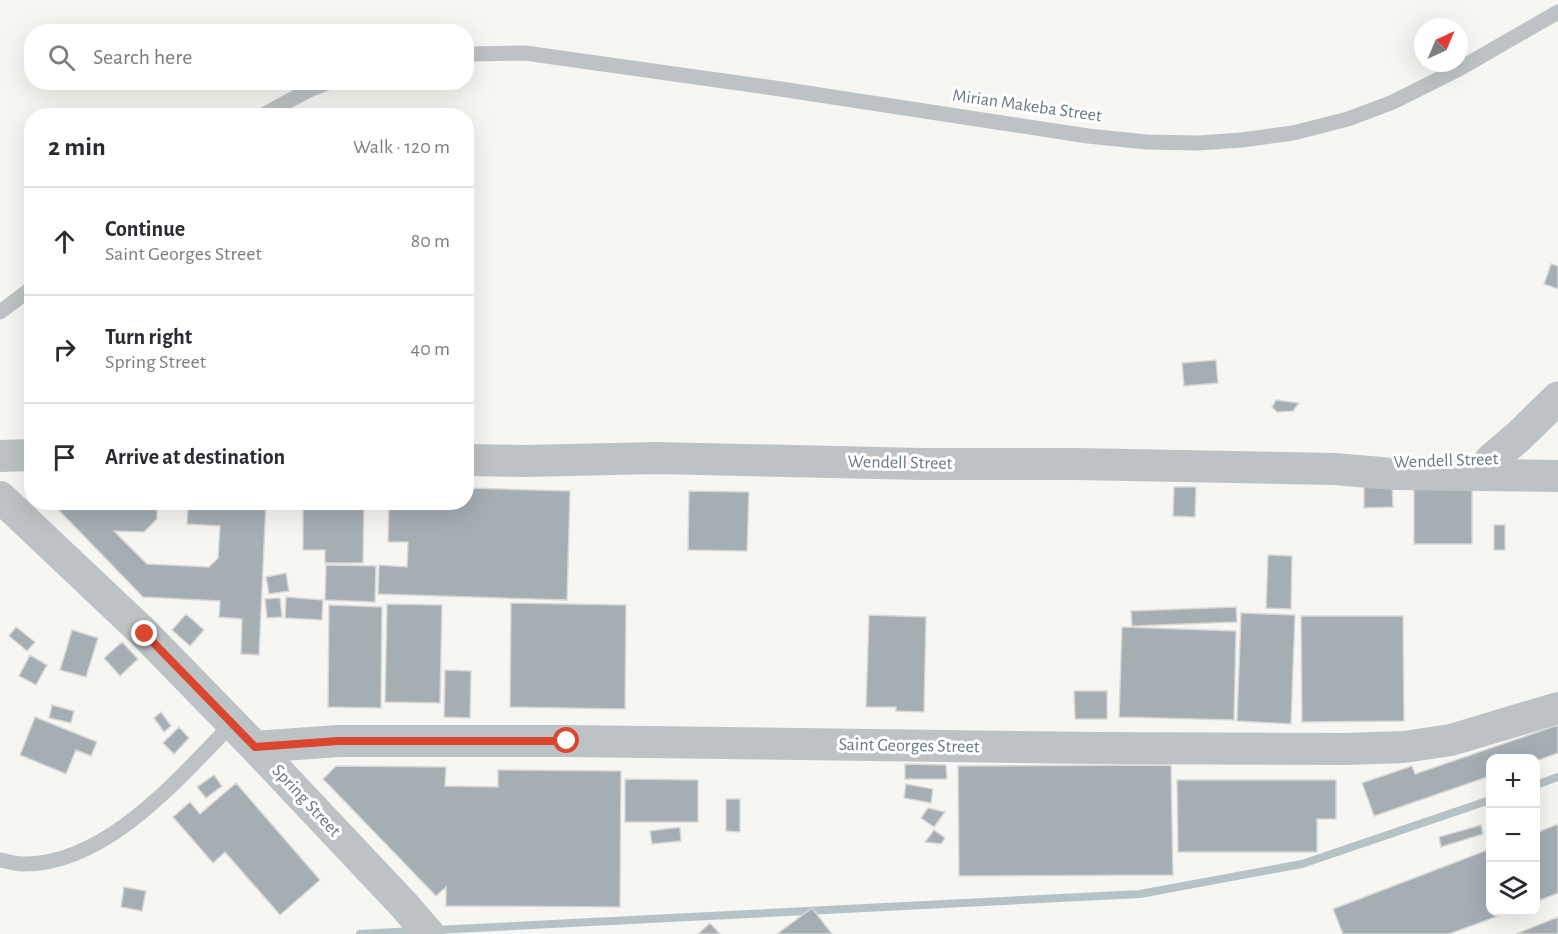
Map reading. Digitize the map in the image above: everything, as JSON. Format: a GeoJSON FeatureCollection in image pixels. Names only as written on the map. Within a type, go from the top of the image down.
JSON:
{"type":"FeatureCollection","features":[{"type":"Feature","properties":{"kind":"street"},"geometry":{"type":"LineString","coordinates":[[1491,460],[1558,398]]}},
{"type":"Feature","properties":{"kind":"street"},"geometry":{"type":"LineString","coordinates":[[0,456],[24,454]]}},
{"type":"Feature","properties":{"kind":"street","name":"Wendell Street"},"geometry":{"type":"LineString","coordinates":[[1334,469],[1390,462],[1558,456]]}},
{"type":"Feature","properties":{"kind":"street","name":"Wendell Street"},"geometry":{"type":"LineString","coordinates":[[474,460],[658,458],[1334,469],[1393,474],[1558,476]]}},
{"type":"Feature","properties":{"kind":"street","name":"Spring Street"},"geometry":{"type":"LineString","coordinates":[[0,497],[145,634],[255,747],[429,934]]}},
{"type":"Feature","properties":{"kind":"street","name":"Saint Georges Street"},"geometry":{"type":"LineString","coordinates":[[255,747],[338,741],[567,741],[1346,749],[1404,747],[1451,740],[1558,708]]}},
{"type":"Feature","properties":{"kind":"lane","name":"Mirian Makeba Street"},"geometry":{"type":"LineString","coordinates":[[474,54],[525,53],[1088,136],[1146,142],[1198,143],[1293,133],[1348,119],[1393,102],[1459,69],[1558,12]]}},
{"type":"Feature","properties":{"kind":"lane"},"geometry":{"type":"LineString","coordinates":[[276,108],[309,90]]}},
{"type":"Feature","properties":{"kind":"lane"},"geometry":{"type":"LineString","coordinates":[[0,312],[24,294]]}},
{"type":"Feature","properties":{"kind":"lane"},"geometry":{"type":"LineString","coordinates":[[0,860],[22,864],[47,861],[77,853],[110,835],[172,785],[232,724]]}},
{"type":"Feature","properties":{"kind":"building"},"geometry":{"type":"Polygon","coordinates":[[[1551,264],[1558,266],[1558,289],[1544,284],[1551,264]]]}},
{"type":"Feature","properties":{"kind":"building"},"geometry":{"type":"Polygon","coordinates":[[[1216,360],[1218,383],[1184,386],[1182,363],[1216,360]]]}},
{"type":"Feature","properties":{"kind":"building"},"geometry":{"type":"Polygon","coordinates":[[[1276,400],[1299,403],[1293,411],[1277,412],[1272,407],[1276,400]]]}},
{"type":"Feature","properties":{"kind":"building"},"geometry":{"type":"Polygon","coordinates":[[[1364,484],[1392,484],[1393,507],[1364,508],[1364,484]]]}},
{"type":"Feature","properties":{"kind":"building"},"geometry":{"type":"Polygon","coordinates":[[[1174,487],[1196,487],[1195,517],[1173,516],[1174,487]]]}},
{"type":"Feature","properties":{"kind":"building"},"geometry":{"type":"Polygon","coordinates":[[[474,488],[570,491],[567,600],[378,594],[379,565],[407,567],[408,542],[388,542],[389,510],[474,510],[474,488]]]}},
{"type":"Feature","properties":{"kind":"building"},"geometry":{"type":"Polygon","coordinates":[[[1414,489],[1472,490],[1472,544],[1414,544],[1414,489]]]}},
{"type":"Feature","properties":{"kind":"building"},"geometry":{"type":"Polygon","coordinates":[[[689,491],[749,492],[747,551],[688,550],[689,491]]]}},
{"type":"Feature","properties":{"kind":"building"},"geometry":{"type":"Polygon","coordinates":[[[59,510],[157,510],[157,519],[144,532],[114,531],[147,564],[209,567],[218,558],[220,526],[187,524],[188,510],[266,510],[259,655],[241,654],[242,619],[219,617],[220,601],[143,597],[59,510]]]}},
{"type":"Feature","properties":{"kind":"building"},"geometry":{"type":"Polygon","coordinates":[[[303,510],[364,510],[363,563],[325,563],[325,550],[303,550],[303,510]]]}},
{"type":"Feature","properties":{"kind":"building"},"geometry":{"type":"Polygon","coordinates":[[[1494,525],[1505,525],[1505,550],[1494,550],[1494,525]]]}},
{"type":"Feature","properties":{"kind":"building"},"geometry":{"type":"Polygon","coordinates":[[[1268,555],[1292,556],[1291,609],[1266,608],[1268,555]]]}},
{"type":"Feature","properties":{"kind":"building"},"geometry":{"type":"Polygon","coordinates":[[[326,565],[376,566],[375,602],[325,600],[326,565]]]}},
{"type":"Feature","properties":{"kind":"building"},"geometry":{"type":"Polygon","coordinates":[[[286,573],[289,591],[269,594],[266,577],[286,573]]]}},
{"type":"Feature","properties":{"kind":"building"},"geometry":{"type":"Polygon","coordinates":[[[286,597],[323,600],[322,620],[285,618],[286,597]]]}},
{"type":"Feature","properties":{"kind":"building"},"geometry":{"type":"Polygon","coordinates":[[[280,598],[282,617],[267,618],[265,599],[280,598]]]}},
{"type":"Feature","properties":{"kind":"building"},"geometry":{"type":"Polygon","coordinates":[[[511,603],[626,605],[625,709],[510,707],[511,603]]]}},
{"type":"Feature","properties":{"kind":"building"},"geometry":{"type":"Polygon","coordinates":[[[387,604],[442,605],[440,703],[385,702],[387,604]]]}},
{"type":"Feature","properties":{"kind":"building"},"geometry":{"type":"Polygon","coordinates":[[[329,605],[382,607],[381,708],[328,707],[329,605]]]}},
{"type":"Feature","properties":{"kind":"building"},"geometry":{"type":"Polygon","coordinates":[[[1236,607],[1237,622],[1132,626],[1131,611],[1236,607]]]}},
{"type":"Feature","properties":{"kind":"building"},"geometry":{"type":"Polygon","coordinates":[[[1241,613],[1295,615],[1291,724],[1237,721],[1241,613]]]}},
{"type":"Feature","properties":{"kind":"building"},"geometry":{"type":"Polygon","coordinates":[[[186,614],[204,630],[190,646],[172,630],[186,614]]]}},
{"type":"Feature","properties":{"kind":"building"},"geometry":{"type":"Polygon","coordinates":[[[869,615],[926,617],[924,712],[896,711],[896,707],[866,707],[869,615]]]}},
{"type":"Feature","properties":{"kind":"building"},"geometry":{"type":"Polygon","coordinates":[[[1301,616],[1403,616],[1404,721],[1302,722],[1301,616]]]}},
{"type":"Feature","properties":{"kind":"building"},"geometry":{"type":"Polygon","coordinates":[[[16,627],[35,642],[27,651],[9,636],[16,627]]]}},
{"type":"Feature","properties":{"kind":"building"},"geometry":{"type":"Polygon","coordinates":[[[1122,627],[1236,631],[1234,720],[1119,717],[1122,627]]]}},
{"type":"Feature","properties":{"kind":"building"},"geometry":{"type":"Polygon","coordinates":[[[72,630],[98,638],[86,677],[60,670],[72,630]]]}},
{"type":"Feature","properties":{"kind":"building"},"geometry":{"type":"Polygon","coordinates":[[[122,642],[138,659],[120,676],[104,658],[122,642]]]}},
{"type":"Feature","properties":{"kind":"building"},"geometry":{"type":"Polygon","coordinates":[[[30,655],[47,665],[36,685],[19,676],[30,655]]]}},
{"type":"Feature","properties":{"kind":"building"},"geometry":{"type":"Polygon","coordinates":[[[445,670],[471,671],[470,718],[444,717],[445,670]]]}},
{"type":"Feature","properties":{"kind":"building"},"geometry":{"type":"Polygon","coordinates":[[[1074,691],[1107,691],[1107,719],[1075,719],[1074,691]]]}},
{"type":"Feature","properties":{"kind":"building"},"geometry":{"type":"Polygon","coordinates":[[[52,705],[74,711],[71,723],[49,718],[52,705]]]}},
{"type":"Feature","properties":{"kind":"building"},"geometry":{"type":"Polygon","coordinates":[[[161,712],[171,726],[164,732],[154,718],[161,712]]]}},
{"type":"Feature","properties":{"kind":"building"},"geometry":{"type":"Polygon","coordinates":[[[35,717],[97,742],[91,756],[76,750],[66,774],[20,755],[35,717]]]}},
{"type":"Feature","properties":{"kind":"building"},"geometry":{"type":"Polygon","coordinates":[[[1558,725],[1558,753],[1540,760],[1540,754],[1486,754],[1486,777],[1374,816],[1362,783],[1412,766],[1415,774],[1558,725]]]}},
{"type":"Feature","properties":{"kind":"building"},"geometry":{"type":"Polygon","coordinates":[[[179,727],[189,738],[174,754],[163,743],[179,727]]]}},
{"type":"Feature","properties":{"kind":"building"},"geometry":{"type":"Polygon","coordinates":[[[905,764],[946,765],[947,779],[905,779],[905,764]]]}},
{"type":"Feature","properties":{"kind":"building"},"geometry":{"type":"Polygon","coordinates":[[[1171,765],[1173,875],[959,876],[958,766],[1171,765]]]}},
{"type":"Feature","properties":{"kind":"building"},"geometry":{"type":"Polygon","coordinates":[[[336,766],[446,767],[445,786],[498,787],[498,770],[621,771],[620,907],[446,906],[446,887],[436,896],[323,779],[336,766]]]}},
{"type":"Feature","properties":{"kind":"building"},"geometry":{"type":"Polygon","coordinates":[[[214,775],[222,786],[206,798],[197,787],[214,775]]]}},
{"type":"Feature","properties":{"kind":"building"},"geometry":{"type":"Polygon","coordinates":[[[625,779],[698,780],[698,822],[625,822],[625,779]]]}},
{"type":"Feature","properties":{"kind":"building"},"geometry":{"type":"Polygon","coordinates":[[[1177,780],[1336,780],[1336,819],[1317,819],[1317,852],[1178,852],[1177,780]]]}},
{"type":"Feature","properties":{"kind":"building"},"geometry":{"type":"Polygon","coordinates":[[[236,783],[320,880],[280,915],[225,852],[213,863],[173,817],[190,802],[200,814],[236,783]]]}},
{"type":"Feature","properties":{"kind":"building"},"geometry":{"type":"Polygon","coordinates":[[[906,784],[933,789],[931,803],[904,798],[906,784]]]}},
{"type":"Feature","properties":{"kind":"building"},"geometry":{"type":"Polygon","coordinates":[[[726,799],[740,799],[740,832],[726,831],[726,799]]]}},
{"type":"Feature","properties":{"kind":"building"},"geometry":{"type":"Polygon","coordinates":[[[928,808],[945,812],[934,827],[921,818],[928,808]]]}},
{"type":"Feature","properties":{"kind":"building"},"geometry":{"type":"Polygon","coordinates":[[[1558,824],[1558,893],[1540,900],[1540,862],[1540,831],[1558,824]]]}},
{"type":"Feature","properties":{"kind":"building"},"geometry":{"type":"Polygon","coordinates":[[[1481,825],[1483,834],[1441,847],[1439,837],[1481,825]]]}},
{"type":"Feature","properties":{"kind":"building"},"geometry":{"type":"Polygon","coordinates":[[[680,827],[681,841],[652,844],[650,831],[680,827]]]}},
{"type":"Feature","properties":{"kind":"building"},"geometry":{"type":"Polygon","coordinates":[[[934,830],[945,838],[941,844],[925,842],[934,830]]]}},
{"type":"Feature","properties":{"kind":"building"},"geometry":{"type":"Polygon","coordinates":[[[1486,851],[1486,916],[1498,916],[1449,934],[1343,934],[1333,909],[1486,851]]]}},
{"type":"Feature","properties":{"kind":"building"},"geometry":{"type":"Polygon","coordinates":[[[124,887],[146,891],[142,911],[121,907],[124,887]]]}},
{"type":"Feature","properties":{"kind":"building"},"geometry":{"type":"Polygon","coordinates":[[[812,908],[832,934],[777,934],[812,908]]]}},
{"type":"Feature","properties":{"kind":"building"},"geometry":{"type":"Polygon","coordinates":[[[1558,917],[1558,934],[1516,934],[1558,917]]]}},
{"type":"Feature","properties":{"kind":"building"},"geometry":{"type":"Polygon","coordinates":[[[710,923],[720,934],[698,934],[710,923]]]}},
{"type":"Feature","properties":{"kind":"waterway"},"geometry":{"type":"LineString","coordinates":[[1540,784],[1558,777]]}},
{"type":"Feature","properties":{"kind":"waterway"},"geometry":{"type":"LineString","coordinates":[[435,930],[1140,894],[1302,864],[1486,801]]}},
{"type":"Feature","properties":{"kind":"waterway"},"geometry":{"type":"LineString","coordinates":[[360,934],[414,931]]}},
{"type":"Feature","properties":{"kind":"route"},"geometry":{"type":"LineString","coordinates":[[145,634],[255,747],[338,741],[567,741]]}}]}
